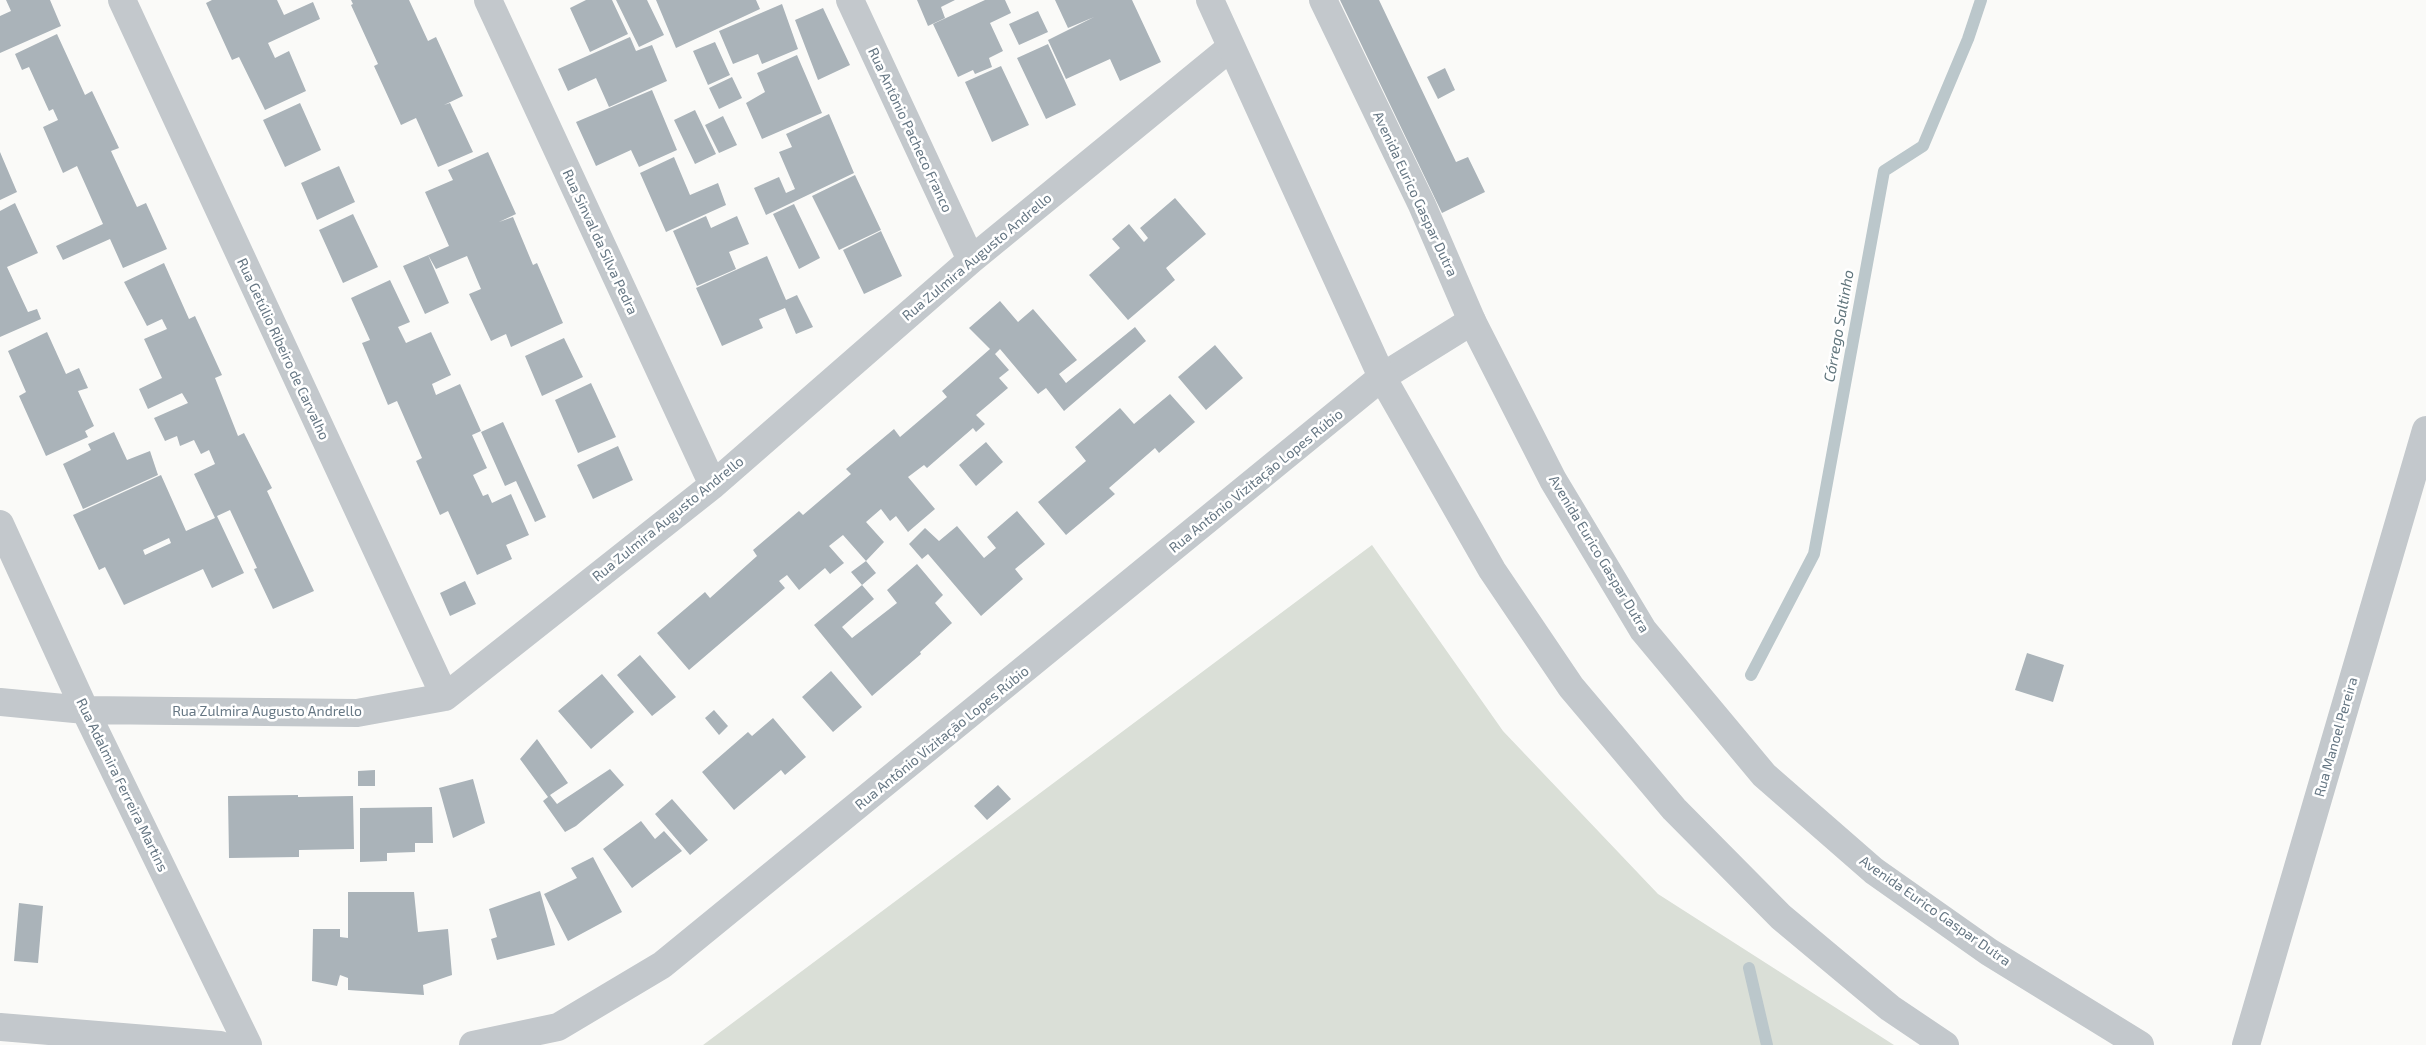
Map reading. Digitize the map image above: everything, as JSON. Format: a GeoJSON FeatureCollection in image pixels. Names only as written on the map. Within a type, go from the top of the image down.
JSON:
{"type":"FeatureCollection","features":[{"type":"Feature","properties":{"kind":"street","name":"Rua Getúlio Ribeiro de Carvalho"},"geometry":{"type":"LineString","coordinates":[[122,0],[445,697]]}},
{"type":"Feature","properties":{"kind":"street","name":"Rua Sinval da Silva Pedra"},"geometry":{"type":"LineString","coordinates":[[488,0],[713,485]]}},
{"type":"Feature","properties":{"kind":"street","name":"Rua Antônio Pacheco Franco"},"geometry":{"type":"LineString","coordinates":[[850,0],[971,260]]}},
{"type":"Feature","properties":{"kind":"street"},"geometry":{"type":"LineString","coordinates":[[1210,0],[1230,48],[1382,377],[1492,570],[1577,695],[1674,809],[1781,917],[1890,1008],[1945,1045]]}},
{"type":"Feature","properties":{"kind":"street","name":"Avenida Eurico Gaspar Dutra"},"geometry":{"type":"LineString","coordinates":[[1323,0],[1422,205],[1472,321],[1553,480],[1643,630],[1764,775],[1874,871],[1989,952],[2140,1045]]}},
{"type":"Feature","properties":{"kind":"street","name":"Rua Zulmira Augusto Andrello"},"geometry":{"type":"LineString","coordinates":[[0,702],[85,710],[357,713],[445,697],[713,485],[971,260],[1230,48]]}},
{"type":"Feature","properties":{"kind":"street","name":"Rua Antônio Vizitação Lopes Rúbio"},"geometry":{"type":"LineString","coordinates":[[473,1045],[558,1027],[662,965],[1382,377],[1472,321]]}},
{"type":"Feature","properties":{"kind":"street","name":"Rua Manoel Pereira"},"geometry":{"type":"LineString","coordinates":[[2246,1045],[2426,430]]}},
{"type":"Feature","properties":{"kind":"street","name":"Rua Adalmira Ferreira Martins"},"geometry":{"type":"LineString","coordinates":[[0,524],[85,710],[248,1045]]}},
{"type":"Feature","properties":{"kind":"street"},"geometry":{"type":"LineString","coordinates":[[0,1027],[220,1045]]}},
{"type":"Feature","properties":{"kind":"shaded area"},"geometry":{"type":"Polygon","coordinates":[[[1372,545],[1503,731],[1658,894],[1894,1045],[703,1045],[1372,545]]]}},
{"type":"Feature","properties":{"kind":"building"},"geometry":{"type":"Polygon","coordinates":[[[6,0],[50,0],[61,26],[0,53],[0,16],[11,11],[6,0]]]}},
{"type":"Feature","properties":{"kind":"building"},"geometry":{"type":"Polygon","coordinates":[[[212,0],[277,0],[284,15],[313,2],[320,19],[268,43],[275,58],[289,51],[306,91],[265,110],[239,57],[232,60],[206,3],[212,0]]]}},
{"type":"Feature","properties":{"kind":"building"},"geometry":{"type":"Polygon","coordinates":[[[351,0],[409,0],[428,41],[436,37],[463,96],[444,105],[450,103],[473,152],[438,167],[416,118],[401,125],[374,66],[378,64],[351,5],[353,4],[351,0]]]}},
{"type":"Feature","properties":{"kind":"building"},"geometry":{"type":"Polygon","coordinates":[[[586,0],[612,0],[628,34],[590,52],[570,8],[586,0]]]}},
{"type":"Feature","properties":{"kind":"building"},"geometry":{"type":"Polygon","coordinates":[[[616,0],[647,0],[664,35],[639,47],[616,0]]]}},
{"type":"Feature","properties":{"kind":"building"},"geometry":{"type":"Polygon","coordinates":[[[656,0],[756,0],[760,9],[676,48],[656,0]]]}},
{"type":"Feature","properties":{"kind":"building"},"geometry":{"type":"Polygon","coordinates":[[[917,0],[955,0],[941,7],[945,18],[928,26],[917,0]]]}},
{"type":"Feature","properties":{"kind":"building"},"geometry":{"type":"Polygon","coordinates":[[[985,0],[1005,0],[1011,13],[990,23],[1003,51],[989,58],[992,67],[975,74],[973,70],[958,77],[933,24],[985,0]]]}},
{"type":"Feature","properties":{"kind":"building"},"geometry":{"type":"Polygon","coordinates":[[[1055,0],[1132,0],[1161,62],[1120,81],[1110,59],[1066,79],[1048,40],[1094,17],[1068,28],[1055,0]]]}},
{"type":"Feature","properties":{"kind":"building"},"geometry":{"type":"Polygon","coordinates":[[[1340,0],[1379,0],[1456,162],[1468,157],[1485,192],[1442,213],[1340,0]]]}},
{"type":"Feature","properties":{"kind":"building"},"geometry":{"type":"Polygon","coordinates":[[[782,4],[798,49],[762,64],[758,54],[733,64],[719,31],[782,4]]]}},
{"type":"Feature","properties":{"kind":"building"},"geometry":{"type":"Polygon","coordinates":[[[823,8],[850,65],[818,80],[795,20],[823,8]]]}},
{"type":"Feature","properties":{"kind":"building"},"geometry":{"type":"Polygon","coordinates":[[[1038,11],[1048,32],[1019,45],[1009,24],[1038,11]]]}},
{"type":"Feature","properties":{"kind":"building"},"geometry":{"type":"Polygon","coordinates":[[[57,34],[85,95],[92,91],[119,148],[111,151],[137,207],[146,203],[167,249],[123,268],[110,239],[63,260],[56,246],[103,224],[77,166],[63,173],[43,127],[58,120],[53,109],[49,111],[29,67],[22,70],[15,54],[57,34]]]}},
{"type":"Feature","properties":{"kind":"building"},"geometry":{"type":"Polygon","coordinates":[[[630,37],[636,51],[652,45],[667,81],[609,107],[596,78],[568,91],[558,69],[630,37]]]}},
{"type":"Feature","properties":{"kind":"building"},"geometry":{"type":"Polygon","coordinates":[[[715,42],[730,75],[708,85],[693,51],[715,42]]]}},
{"type":"Feature","properties":{"kind":"building"},"geometry":{"type":"Polygon","coordinates":[[[1048,44],[1076,105],[1046,119],[1017,58],[1048,44]]]}},
{"type":"Feature","properties":{"kind":"building"},"geometry":{"type":"Polygon","coordinates":[[[797,55],[822,113],[762,139],[746,103],[765,92],[757,73],[797,55]]]}},
{"type":"Feature","properties":{"kind":"building"},"geometry":{"type":"Polygon","coordinates":[[[1001,66],[1029,125],[992,142],[965,82],[1001,66]]]}},
{"type":"Feature","properties":{"kind":"building"},"geometry":{"type":"Polygon","coordinates":[[[1445,68],[1455,90],[1438,99],[1427,77],[1445,68]]]}},
{"type":"Feature","properties":{"kind":"building"},"geometry":{"type":"Polygon","coordinates":[[[732,77],[742,98],[719,109],[709,88],[732,77]]]}},
{"type":"Feature","properties":{"kind":"building"},"geometry":{"type":"Polygon","coordinates":[[[652,90],[677,150],[639,167],[631,150],[596,166],[576,122],[652,90]]]}},
{"type":"Feature","properties":{"kind":"building"},"geometry":{"type":"Polygon","coordinates":[[[300,103],[321,150],[285,167],[263,120],[300,103]]]}},
{"type":"Feature","properties":{"kind":"building"},"geometry":{"type":"Polygon","coordinates":[[[695,110],[716,154],[695,164],[674,120],[695,110]]]}},
{"type":"Feature","properties":{"kind":"building"},"geometry":{"type":"Polygon","coordinates":[[[829,114],[854,173],[766,215],[754,188],[779,177],[786,193],[795,189],[779,152],[792,147],[786,134],[829,114]]]}},
{"type":"Feature","properties":{"kind":"building"},"geometry":{"type":"Polygon","coordinates":[[[723,116],[737,145],[719,153],[705,125],[723,116]]]}},
{"type":"Feature","properties":{"kind":"building"},"geometry":{"type":"Polygon","coordinates":[[[0,152],[17,192],[0,200],[0,152]]]}},
{"type":"Feature","properties":{"kind":"building"},"geometry":{"type":"Polygon","coordinates":[[[488,152],[516,214],[499,222],[513,217],[533,265],[537,263],[563,323],[511,347],[506,334],[491,341],[469,294],[481,289],[467,256],[436,269],[428,255],[449,246],[425,192],[453,180],[448,170],[488,152]]]}},
{"type":"Feature","properties":{"kind":"building"},"geometry":{"type":"Polygon","coordinates":[[[674,157],[690,195],[718,183],[726,205],[666,232],[640,173],[674,157]]]}},
{"type":"Feature","properties":{"kind":"building"},"geometry":{"type":"Polygon","coordinates":[[[339,166],[355,202],[317,220],[301,183],[339,166]]]}},
{"type":"Feature","properties":{"kind":"building"},"geometry":{"type":"Polygon","coordinates":[[[855,175],[881,230],[839,250],[812,196],[855,175]]]}},
{"type":"Feature","properties":{"kind":"building"},"geometry":{"type":"Polygon","coordinates":[[[1175,198],[1206,234],[1166,268],[1175,280],[1128,320],[1089,275],[1120,248],[1112,239],[1129,224],[1144,242],[1148,238],[1140,228],[1175,198]]]}},
{"type":"Feature","properties":{"kind":"building"},"geometry":{"type":"Polygon","coordinates":[[[15,203],[38,253],[7,267],[28,312],[37,309],[41,319],[0,337],[0,211],[15,203]]]}},
{"type":"Feature","properties":{"kind":"building"},"geometry":{"type":"Polygon","coordinates":[[[794,204],[820,258],[799,269],[773,214],[794,204]]]}},
{"type":"Feature","properties":{"kind":"building"},"geometry":{"type":"Polygon","coordinates":[[[353,214],[378,267],[343,283],[319,230],[353,214]]]}},
{"type":"Feature","properties":{"kind":"building"},"geometry":{"type":"Polygon","coordinates":[[[706,216],[711,228],[737,216],[749,244],[729,252],[736,269],[697,286],[673,231],[706,216]]]}},
{"type":"Feature","properties":{"kind":"building"},"geometry":{"type":"Polygon","coordinates":[[[881,231],[902,276],[864,294],[843,250],[881,231]]]}},
{"type":"Feature","properties":{"kind":"building"},"geometry":{"type":"Polygon","coordinates":[[[428,255],[449,303],[425,314],[403,266],[428,255]]]}},
{"type":"Feature","properties":{"kind":"building"},"geometry":{"type":"Polygon","coordinates":[[[767,256],[786,300],[797,295],[813,327],[796,334],[785,308],[759,319],[763,328],[722,346],[696,288],[767,256]]]}},
{"type":"Feature","properties":{"kind":"building"},"geometry":{"type":"Polygon","coordinates":[[[164,263],[189,319],[195,316],[222,375],[215,378],[238,436],[244,433],[272,488],[267,491],[314,591],[273,609],[254,569],[257,568],[230,510],[217,516],[244,573],[212,588],[203,569],[124,605],[105,567],[99,570],[73,515],[161,475],[186,531],[215,518],[194,474],[215,464],[209,450],[201,454],[194,440],[180,446],[177,436],[165,441],[154,418],[188,403],[182,393],[148,409],[139,389],[162,378],[144,339],[167,329],[162,319],[147,326],[124,282],[164,263]],[[169,538],[143,550],[145,555],[171,543],[169,538]]]}},
{"type":"Feature","properties":{"kind":"building"},"geometry":{"type":"Polygon","coordinates":[[[390,280],[410,322],[398,327],[406,343],[431,332],[451,375],[432,384],[436,395],[460,384],[481,431],[472,435],[487,468],[473,475],[483,496],[488,494],[492,503],[511,494],[529,535],[506,545],[512,559],[477,575],[448,511],[440,515],[416,461],[422,458],[397,401],[388,405],[362,343],[370,340],[351,298],[390,280]]]}},
{"type":"Feature","properties":{"kind":"building"},"geometry":{"type":"Polygon","coordinates":[[[1000,301],[1018,322],[1033,309],[1077,360],[1059,374],[1066,383],[1135,327],[1146,341],[1064,411],[1046,388],[1038,394],[1000,349],[995,354],[1009,370],[999,378],[1008,388],[976,415],[985,424],[976,432],[973,428],[927,468],[924,465],[908,477],[935,509],[908,532],[896,516],[890,521],[881,509],[866,522],[884,542],[866,561],[843,535],[829,546],[844,563],[830,574],[825,568],[799,590],[787,575],[779,581],[785,588],[689,670],[657,633],[705,592],[710,598],[757,556],[753,550],[799,511],[803,515],[851,474],[846,469],[894,429],[900,437],[947,397],[942,391],[990,349],[969,328],[1000,301]]]}},
{"type":"Feature","properties":{"kind":"building"},"geometry":{"type":"Polygon","coordinates":[[[47,332],[66,374],[79,368],[88,388],[78,391],[94,426],[85,431],[88,437],[46,456],[19,396],[26,392],[8,351],[47,332]]]}},
{"type":"Feature","properties":{"kind":"building"},"geometry":{"type":"Polygon","coordinates":[[[564,338],[583,377],[542,396],[525,356],[564,338]]]}},
{"type":"Feature","properties":{"kind":"building"},"geometry":{"type":"Polygon","coordinates":[[[1215,345],[1243,378],[1206,410],[1178,377],[1215,345]]]}},
{"type":"Feature","properties":{"kind":"building"},"geometry":{"type":"Polygon","coordinates":[[[591,383],[616,437],[578,453],[555,400],[591,383]]]}},
{"type":"Feature","properties":{"kind":"building"},"geometry":{"type":"Polygon","coordinates":[[[1170,394],[1195,422],[1159,453],[1155,448],[1109,488],[1115,494],[1066,535],[1038,502],[1086,461],[1075,447],[1120,408],[1134,424],[1170,394]]]}},
{"type":"Feature","properties":{"kind":"building"},"geometry":{"type":"Polygon","coordinates":[[[503,422],[546,517],[535,522],[516,481],[505,486],[481,432],[503,422]]]}},
{"type":"Feature","properties":{"kind":"building"},"geometry":{"type":"Polygon","coordinates":[[[114,432],[127,460],[150,451],[158,475],[83,509],[63,464],[91,450],[88,444],[114,432]]]}},
{"type":"Feature","properties":{"kind":"building"},"geometry":{"type":"Polygon","coordinates":[[[986,442],[1003,462],[976,486],[959,465],[986,442]]]}},
{"type":"Feature","properties":{"kind":"building"},"geometry":{"type":"Polygon","coordinates":[[[618,446],[633,480],[593,499],[577,465],[618,446]]]}},
{"type":"Feature","properties":{"kind":"building"},"geometry":{"type":"Polygon","coordinates":[[[1017,511],[1045,544],[1015,569],[1023,579],[981,616],[928,554],[922,559],[909,544],[925,528],[939,541],[957,526],[984,558],[996,548],[987,537],[1017,511]]]}},
{"type":"Feature","properties":{"kind":"building"},"geometry":{"type":"Polygon","coordinates":[[[866,561],[876,573],[862,585],[851,572],[866,561]]]}},
{"type":"Feature","properties":{"kind":"building"},"geometry":{"type":"Polygon","coordinates":[[[917,564],[943,595],[935,603],[952,623],[920,652],[921,654],[872,696],[814,625],[862,585],[874,599],[842,627],[852,638],[897,603],[887,590],[917,564]]]}},
{"type":"Feature","properties":{"kind":"building"},"geometry":{"type":"Polygon","coordinates":[[[465,581],[476,604],[450,616],[440,593],[465,581]]]}},
{"type":"Feature","properties":{"kind":"building"},"geometry":{"type":"Polygon","coordinates":[[[2027,653],[2064,665],[2053,702],[2015,690],[2027,653]]]}},
{"type":"Feature","properties":{"kind":"building"},"geometry":{"type":"Polygon","coordinates":[[[640,655],[676,697],[652,716],[617,675],[640,655]]]}},
{"type":"Feature","properties":{"kind":"building"},"geometry":{"type":"Polygon","coordinates":[[[831,671],[862,707],[833,732],[802,697],[831,671]]]}},
{"type":"Feature","properties":{"kind":"building"},"geometry":{"type":"Polygon","coordinates":[[[602,674],[634,712],[591,749],[558,711],[602,674]]]}},
{"type":"Feature","properties":{"kind":"building"},"geometry":{"type":"Polygon","coordinates":[[[714,710],[728,726],[719,735],[705,718],[714,710]]]}},
{"type":"Feature","properties":{"kind":"building"},"geometry":{"type":"Polygon","coordinates":[[[773,718],[806,757],[785,775],[781,770],[734,810],[702,772],[748,732],[752,736],[773,718]]]}},
{"type":"Feature","properties":{"kind":"building"},"geometry":{"type":"Polygon","coordinates":[[[537,739],[568,783],[550,795],[557,804],[610,769],[624,785],[576,826],[565,832],[543,801],[548,797],[520,759],[537,739]]]}},
{"type":"Feature","properties":{"kind":"building"},"geometry":{"type":"Polygon","coordinates":[[[375,770],[375,786],[358,786],[358,771],[375,770]]]}},
{"type":"Feature","properties":{"kind":"building"},"geometry":{"type":"Polygon","coordinates":[[[473,779],[485,823],[453,838],[439,788],[473,779]]]}},
{"type":"Feature","properties":{"kind":"building"},"geometry":{"type":"Polygon","coordinates":[[[998,785],[1011,799],[987,820],[974,806],[998,785]]]}},
{"type":"Feature","properties":{"kind":"building"},"geometry":{"type":"Polygon","coordinates":[[[298,795],[298,797],[353,796],[354,849],[299,850],[299,857],[229,858],[228,796],[298,795]]]}},
{"type":"Feature","properties":{"kind":"building"},"geometry":{"type":"Polygon","coordinates":[[[672,799],[708,840],[690,855],[655,814],[672,799]]]}},
{"type":"Feature","properties":{"kind":"building"},"geometry":{"type":"Polygon","coordinates":[[[432,807],[433,843],[415,843],[415,852],[387,853],[387,861],[360,862],[360,808],[432,807]]]}},
{"type":"Feature","properties":{"kind":"building"},"geometry":{"type":"Polygon","coordinates":[[[641,821],[655,839],[664,831],[682,851],[632,888],[603,849],[641,821]]]}},
{"type":"Feature","properties":{"kind":"building"},"geometry":{"type":"Polygon","coordinates":[[[593,857],[622,912],[568,941],[544,894],[577,878],[571,868],[593,857]]]}},
{"type":"Feature","properties":{"kind":"building"},"geometry":{"type":"Polygon","coordinates":[[[540,891],[555,945],[497,960],[491,939],[497,937],[489,909],[540,891]]]}},
{"type":"Feature","properties":{"kind":"building"},"geometry":{"type":"Polygon","coordinates":[[[348,892],[414,892],[418,932],[448,929],[452,975],[423,985],[424,995],[348,990],[348,978],[340,975],[337,986],[312,981],[313,929],[340,929],[340,937],[348,938],[348,892]]]}},
{"type":"Feature","properties":{"kind":"building"},"geometry":{"type":"Polygon","coordinates":[[[19,903],[43,906],[38,963],[14,961],[19,903]]]}},
{"type":"Feature","properties":{"kind":"waterway","name":"Córrego Saltinho"},"geometry":{"type":"LineString","coordinates":[[1751,675],[1814,554],[1884,171],[1923,146],[1968,39],[1981,0]]}},
{"type":"Feature","properties":{"kind":"waterway","name":"Córrego Saltinho"},"geometry":{"type":"LineString","coordinates":[[1749,968],[1767,1045]]}}]}
